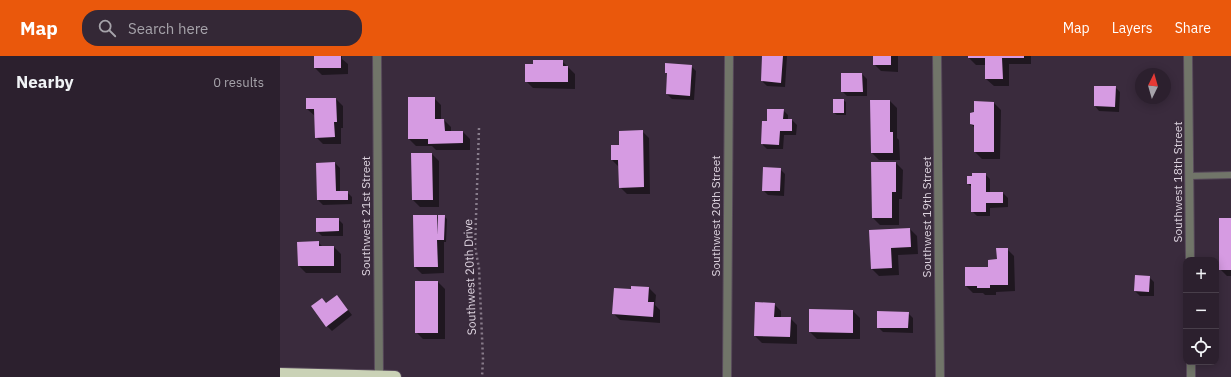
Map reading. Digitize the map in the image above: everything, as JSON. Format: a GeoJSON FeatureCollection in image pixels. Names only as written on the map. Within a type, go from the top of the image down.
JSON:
{"type":"FeatureCollection","features":[{"type":"Feature","properties":{"kind":"highway"},"geometry":{"type":"LineString","coordinates":[[280,374],[395,377]]}},
{"type":"Feature","properties":{"kind":"street","name":"Southwest 21st Street"},"geometry":{"type":"LineString","coordinates":[[376,56],[379,377]]}},
{"type":"Feature","properties":{"kind":"street","name":"Southwest 20th Street"},"geometry":{"type":"LineString","coordinates":[[727,377],[729,56]]}},
{"type":"Feature","properties":{"kind":"street","name":"Southwest 19th Street"},"geometry":{"type":"LineString","coordinates":[[937,56],[940,377]]}},
{"type":"Feature","properties":{"kind":"street","name":"Southwest 18th Street"},"geometry":{"type":"LineString","coordinates":[[1188,56],[1190,257]]}},
{"type":"Feature","properties":{"kind":"street"},"geometry":{"type":"LineString","coordinates":[[1191,365],[1191,377]]}},
{"type":"Feature","properties":{"kind":"lane"},"geometry":{"type":"LineString","coordinates":[[1190,176],[1231,175]]}},
{"type":"Feature","properties":{"kind":"path","name":"Southwest 20th Drive"},"geometry":{"type":"LineString","coordinates":[[479,128],[476,247],[479,275],[483,359],[482,377]]}},
{"type":"Feature","properties":{"kind":"building"},"geometry":{"type":"Polygon","coordinates":[[[314,56],[341,56],[341,68],[314,68],[314,56]]]}},
{"type":"Feature","properties":{"kind":"building"},"geometry":{"type":"Polygon","coordinates":[[[762,56],[783,56],[781,83],[761,81],[762,56]]]}},
{"type":"Feature","properties":{"kind":"building"},"geometry":{"type":"Polygon","coordinates":[[[873,56],[891,56],[891,65],[873,65],[873,56]]]}},
{"type":"Feature","properties":{"kind":"building"},"geometry":{"type":"Polygon","coordinates":[[[968,56],[1024,56],[1024,58],[1002,58],[1003,79],[985,79],[985,58],[968,58],[968,56]]]}},
{"type":"Feature","properties":{"kind":"building"},"geometry":{"type":"Polygon","coordinates":[[[533,60],[563,60],[563,66],[568,66],[568,82],[525,82],[525,64],[533,64],[533,60]]]}},
{"type":"Feature","properties":{"kind":"building"},"geometry":{"type":"Polygon","coordinates":[[[665,63],[692,65],[690,96],[666,94],[667,73],[665,73],[665,63]]]}},
{"type":"Feature","properties":{"kind":"building"},"geometry":{"type":"Polygon","coordinates":[[[841,73],[862,73],[863,92],[841,92],[841,73]]]}},
{"type":"Feature","properties":{"kind":"building"},"geometry":{"type":"Polygon","coordinates":[[[1094,86],[1116,86],[1115,107],[1094,106],[1094,86]]]}},
{"type":"Feature","properties":{"kind":"building"},"geometry":{"type":"Polygon","coordinates":[[[408,97],[435,97],[435,119],[444,119],[445,131],[463,131],[463,143],[428,144],[428,139],[408,139],[408,97]]]}},
{"type":"Feature","properties":{"kind":"building"},"geometry":{"type":"Polygon","coordinates":[[[306,98],[336,98],[337,122],[334,122],[335,137],[315,138],[314,109],[306,109],[306,98]]]}},
{"type":"Feature","properties":{"kind":"building"},"geometry":{"type":"Polygon","coordinates":[[[833,99],[844,99],[844,113],[833,113],[833,99]]]}},
{"type":"Feature","properties":{"kind":"building"},"geometry":{"type":"Polygon","coordinates":[[[870,100],[890,100],[890,132],[893,132],[893,153],[871,153],[870,100]]]}},
{"type":"Feature","properties":{"kind":"building"},"geometry":{"type":"Polygon","coordinates":[[[974,101],[994,102],[994,152],[974,152],[974,125],[970,124],[970,113],[974,112],[974,101]]]}},
{"type":"Feature","properties":{"kind":"building"},"geometry":{"type":"Polygon","coordinates":[[[767,109],[784,109],[783,119],[792,119],[792,131],[780,131],[779,145],[761,144],[762,121],[767,121],[767,109]]]}},
{"type":"Feature","properties":{"kind":"building"},"geometry":{"type":"Polygon","coordinates":[[[643,130],[644,187],[619,188],[618,160],[611,160],[611,145],[619,145],[619,131],[643,130]]]}},
{"type":"Feature","properties":{"kind":"building"},"geometry":{"type":"Polygon","coordinates":[[[411,153],[432,153],[433,200],[412,200],[411,153]]]}},
{"type":"Feature","properties":{"kind":"building"},"geometry":{"type":"Polygon","coordinates":[[[335,162],[336,191],[348,191],[348,200],[317,200],[316,163],[335,162]]]}},
{"type":"Feature","properties":{"kind":"building"},"geometry":{"type":"Polygon","coordinates":[[[871,162],[896,162],[896,192],[892,192],[892,218],[872,218],[871,162]]]}},
{"type":"Feature","properties":{"kind":"building"},"geometry":{"type":"Polygon","coordinates":[[[763,167],[781,168],[780,191],[762,191],[763,167]]]}},
{"type":"Feature","properties":{"kind":"building"},"geometry":{"type":"Polygon","coordinates":[[[972,173],[986,173],[986,192],[1003,192],[1003,203],[986,203],[986,212],[971,212],[971,184],[967,184],[967,176],[972,176],[972,173]]]}},
{"type":"Feature","properties":{"kind":"building"},"geometry":{"type":"Polygon","coordinates":[[[413,215],[437,215],[438,235],[438,215],[445,215],[444,240],[437,240],[438,267],[414,267],[413,215]]]}},
{"type":"Feature","properties":{"kind":"building"},"geometry":{"type":"Polygon","coordinates":[[[316,218],[339,218],[339,231],[316,232],[316,218]]]}},
{"type":"Feature","properties":{"kind":"building"},"geometry":{"type":"Polygon","coordinates":[[[1219,218],[1231,218],[1231,270],[1219,270],[1219,218]]]}},
{"type":"Feature","properties":{"kind":"building"},"geometry":{"type":"Polygon","coordinates":[[[910,228],[911,247],[891,248],[892,268],[871,269],[869,230],[910,228]]]}},
{"type":"Feature","properties":{"kind":"building"},"geometry":{"type":"Polygon","coordinates":[[[319,241],[319,246],[334,246],[334,266],[298,266],[297,242],[319,241]]]}},
{"type":"Feature","properties":{"kind":"building"},"geometry":{"type":"Polygon","coordinates":[[[996,248],[1008,248],[1008,285],[990,285],[990,288],[965,286],[965,267],[988,267],[988,260],[997,259],[996,248]]]}},
{"type":"Feature","properties":{"kind":"building"},"geometry":{"type":"Polygon","coordinates":[[[1135,275],[1150,276],[1149,292],[1134,291],[1135,275]]]}},
{"type":"Feature","properties":{"kind":"building"},"geometry":{"type":"Polygon","coordinates":[[[415,281],[438,281],[438,333],[415,333],[415,281]]]}},
{"type":"Feature","properties":{"kind":"building"},"geometry":{"type":"Polygon","coordinates":[[[631,286],[649,287],[648,302],[654,302],[653,317],[612,314],[614,288],[631,289],[631,286]]]}},
{"type":"Feature","properties":{"kind":"building"},"geometry":{"type":"Polygon","coordinates":[[[337,295],[348,310],[326,327],[311,306],[322,298],[326,303],[337,295]]]}},
{"type":"Feature","properties":{"kind":"building"},"geometry":{"type":"Polygon","coordinates":[[[755,302],[775,303],[774,317],[791,317],[790,337],[754,336],[755,302]]]}},
{"type":"Feature","properties":{"kind":"building"},"geometry":{"type":"Polygon","coordinates":[[[809,309],[853,310],[853,333],[809,332],[809,309]]]}},
{"type":"Feature","properties":{"kind":"building"},"geometry":{"type":"Polygon","coordinates":[[[877,311],[909,312],[908,328],[877,328],[877,311]]]}}]}
